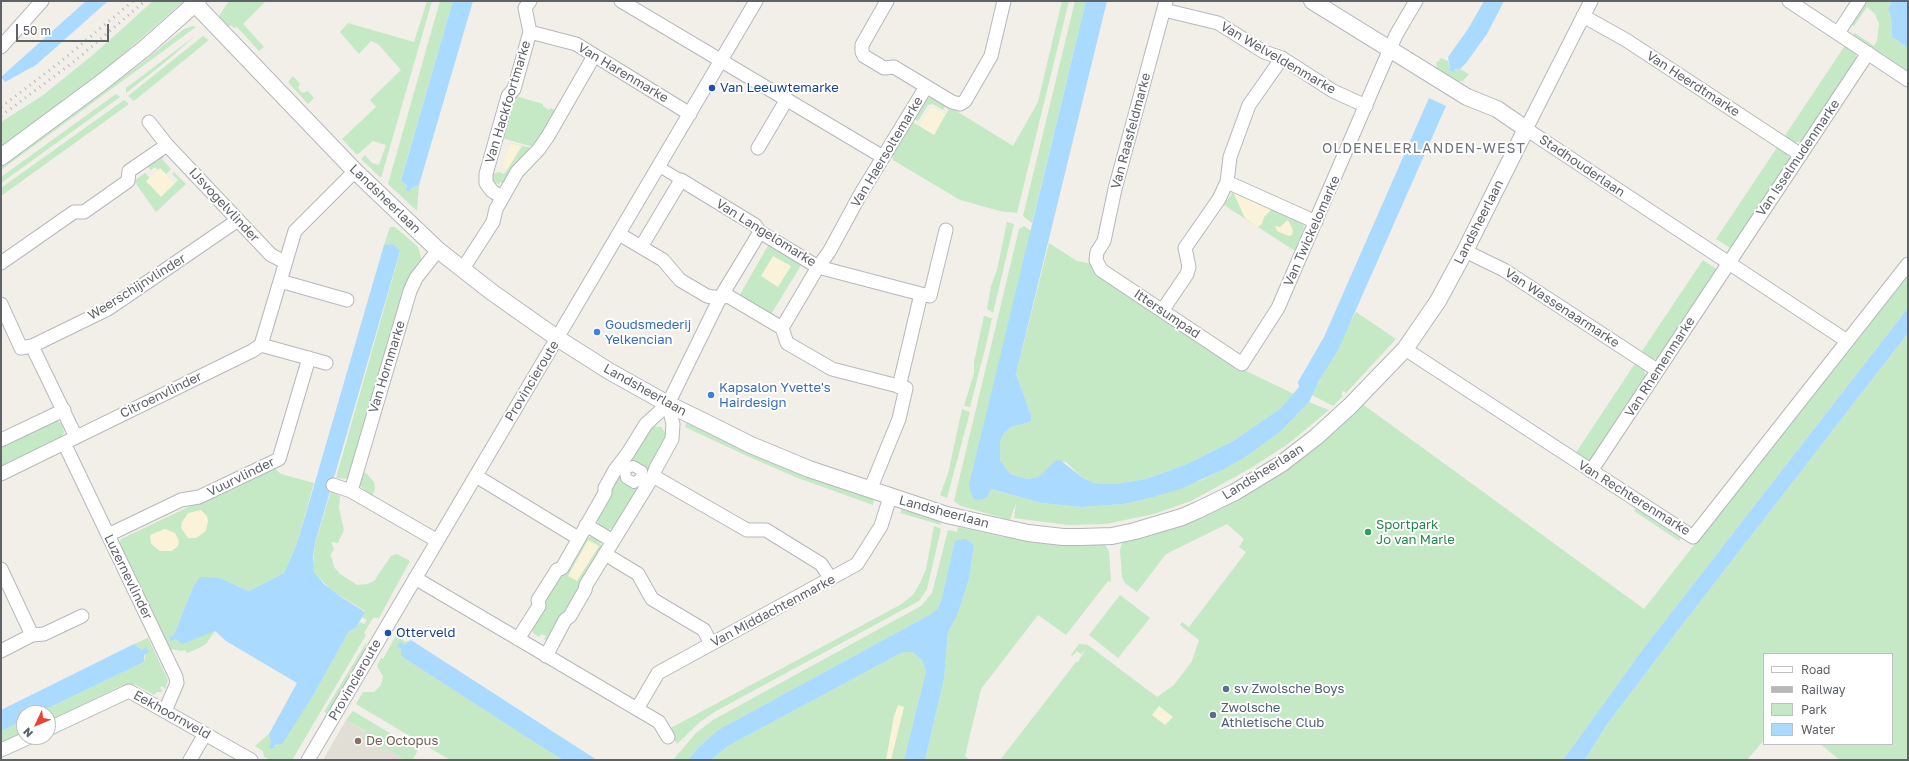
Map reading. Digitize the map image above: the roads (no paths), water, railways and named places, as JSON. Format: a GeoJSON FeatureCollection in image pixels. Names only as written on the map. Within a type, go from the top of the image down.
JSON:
{"type":"FeatureCollection","features":[{"type":"Feature","properties":{"kind":"street"},"geometry":{"type":"LineString","coordinates":[[1,47],[42,1]]}},
{"type":"Feature","properties":{"kind":"street","name":"Van Hackfoortmarke"},"geometry":{"type":"LineString","coordinates":[[502,197],[492,191],[486,184],[486,174],[508,96],[514,89],[530,32],[525,8],[530,1]]}},
{"type":"Feature","properties":{"kind":"street","name":"Provincieroute"},"geometry":{"type":"LineString","coordinates":[[308,760],[436,540],[476,476],[756,1]]}},
{"type":"Feature","properties":{"kind":"street"},"geometry":{"type":"LineString","coordinates":[[887,1],[862,45],[862,52],[864,56],[884,68],[894,68],[926,87]]}},
{"type":"Feature","properties":{"kind":"street","name":"Van Haersoltemarke"},"geometry":{"type":"LineString","coordinates":[[782,328],[818,267],[830,252],[883,157],[926,87],[952,102],[960,104],[965,101],[991,56],[1004,1]]}},
{"type":"Feature","properties":{"kind":"street","name":"Stadhouderlaan"},"geometry":{"type":"LineString","coordinates":[[1312,1],[1467,97],[1497,109],[1847,341]]}},
{"type":"Feature","properties":{"kind":"street","name":"Van Twickelomarke"},"geometry":{"type":"LineString","coordinates":[[1242,364],[1278,308],[1366,106],[1389,49],[1416,1]]}},
{"type":"Feature","properties":{"kind":"street","name":"Landsheerlaan"},"geometry":{"type":"LineString","coordinates":[[197,3],[355,171],[438,250],[462,270],[557,338],[609,371],[668,404],[758,448],[809,469],[947,515],[1044,536],[1063,537],[1112,536],[1135,531],[1198,510],[1249,484],[1281,464],[1316,437],[1350,406],[1404,349],[1438,301],[1465,251],[1591,1]]}},
{"type":"Feature","properties":{"kind":"street"},"geometry":{"type":"LineString","coordinates":[[1789,1],[1908,80]]}},
{"type":"Feature","properties":{"kind":"street"},"geometry":{"type":"LineString","coordinates":[[1838,33],[1859,1]]}},
{"type":"Feature","properties":{"kind":"street"},"geometry":{"type":"LineString","coordinates":[[625,2],[883,157]]}},
{"type":"Feature","properties":{"kind":"street"},"geometry":{"type":"LineString","coordinates":[[1,157],[102,83],[197,3]]}},
{"type":"Feature","properties":{"kind":"street","name":"Van Welveldenmarke"},"geometry":{"type":"LineString","coordinates":[[1165,6],[1218,23],[1264,52],[1282,58],[1333,91],[1366,106]]}},
{"type":"Feature","properties":{"kind":"street","name":"Van Raasfeldmarke"},"geometry":{"type":"LineString","coordinates":[[1096,260],[1097,252],[1104,241],[1117,182],[1165,6]]}},
{"type":"Feature","properties":{"kind":"street","name":"Van Heerdtmarke"},"geometry":{"type":"LineString","coordinates":[[1583,16],[1626,40],[1801,155]]}},
{"type":"Feature","properties":{"kind":"street","name":"Van Harenmarke"},"geometry":{"type":"LineString","coordinates":[[530,32],[576,44],[690,114]]}},
{"type":"Feature","properties":{"kind":"street","name":"Van Isselmudenmarke"},"geometry":{"type":"LineString","coordinates":[[1728,263],[1868,53]]}},
{"type":"Feature","properties":{"kind":"street"},"geometry":{"type":"LineString","coordinates":[[462,270],[493,222],[496,209],[517,172],[548,136],[594,56]]}},
{"type":"Feature","properties":{"kind":"street"},"geometry":{"type":"LineString","coordinates":[[1162,310],[1187,274],[1189,267],[1185,248],[1219,199],[1227,182],[1230,157],[1249,105],[1282,58]]}},
{"type":"Feature","properties":{"kind":"street"},"geometry":{"type":"LineString","coordinates":[[758,148],[787,99]]}},
{"type":"Feature","properties":{"kind":"street","name":"IJsvogelvlinder"},"geometry":{"type":"LineString","coordinates":[[148,122],[167,145],[271,255],[285,262]]}},
{"type":"Feature","properties":{"kind":"street"},"geometry":{"type":"LineString","coordinates":[[1,263],[74,212],[84,212],[128,181],[129,171],[167,145]]}},
{"type":"Feature","properties":{"kind":"street","name":"Van Langelomarke"},"geometry":{"type":"LineString","coordinates":[[658,166],[755,225],[760,232],[818,267],[921,294]]}},
{"type":"Feature","properties":{"kind":"street"},"geometry":{"type":"LineString","coordinates":[[326,363],[261,345],[295,231],[355,171]]}},
{"type":"Feature","properties":{"kind":"street"},"geometry":{"type":"LineString","coordinates":[[641,247],[680,180]]}},
{"type":"Feature","properties":{"kind":"street"},"geometry":{"type":"LineString","coordinates":[[1227,182],[1316,222]]}},
{"type":"Feature","properties":{"kind":"street","name":"Weerschijnvlinder"},"geometry":{"type":"LineString","coordinates":[[32,346],[108,309],[238,220]]}},
{"type":"Feature","properties":{"kind":"street"},"geometry":{"type":"LineString","coordinates":[[899,387],[921,294],[930,296],[946,230]]}},
{"type":"Feature","properties":{"kind":"street"},"geometry":{"type":"LineString","coordinates":[[518,639],[539,606],[538,600],[557,570],[562,568],[605,493],[605,488],[615,470],[628,453],[646,424],[668,404],[720,298],[760,232]]}},
{"type":"Feature","properties":{"kind":"street"},"geometry":{"type":"LineString","coordinates":[[619,234],[664,260],[680,280],[707,296],[720,298],[728,296],[782,328],[787,343],[832,369],[906,388],[899,419],[870,490]]}},
{"type":"Feature","properties":{"kind":"street","name":"Van Hornmarke"},"geometry":{"type":"LineString","coordinates":[[351,491],[410,291],[416,278],[438,250]]}},
{"type":"Feature","properties":{"kind":"street","name":"Van Wassenaarmarke"},"geometry":{"type":"LineString","coordinates":[[1465,251],[1504,270],[1657,370]]}},
{"type":"Feature","properties":{"kind":"street","name":"Ittersumpad"},"geometry":{"type":"LineString","coordinates":[[1096,260],[1101,270],[1242,364]]}},
{"type":"Feature","properties":{"kind":"street","name":"Van Rhemenmarke"},"geometry":{"type":"LineString","coordinates":[[1591,471],[1728,263]]}},
{"type":"Feature","properties":{"kind":"street","name":"Van Rechterenmarke"},"geometry":{"type":"LineString","coordinates":[[1404,349],[1693,537],[1908,264]]}},
{"type":"Feature","properties":{"kind":"street"},"geometry":{"type":"LineString","coordinates":[[280,281],[347,300]]}},
{"type":"Feature","properties":{"kind":"street"},"geometry":{"type":"LineString","coordinates":[[1,304],[21,348],[32,346],[76,437]]}},
{"type":"Feature","properties":{"kind":"street","name":"Citroenvlinder"},"geometry":{"type":"LineString","coordinates":[[1,474],[261,345]]}},
{"type":"Feature","properties":{"kind":"street","name":"Vuurvlinder"},"geometry":{"type":"LineString","coordinates":[[108,535],[181,500],[199,497],[279,459],[309,358]]}},
{"type":"Feature","properties":{"kind":"street"},"geometry":{"type":"LineString","coordinates":[[546,656],[565,620],[570,616],[605,554],[653,476],[672,439],[673,424],[668,404]]}},
{"type":"Feature","properties":{"kind":"street"},"geometry":{"type":"LineString","coordinates":[[1,440],[64,410]]}},
{"type":"Feature","properties":{"kind":"street"},"geometry":{"type":"LineString","coordinates":[[646,424],[655,421],[665,424],[670,430],[672,439]]}},
{"type":"Feature","properties":{"kind":"street","name":"Luzernevlinder"},"geometry":{"type":"LineString","coordinates":[[64,443],[176,677],[177,683],[164,711]]}},
{"type":"Feature","properties":{"kind":"street"},"geometry":{"type":"LineString","coordinates":[[476,476],[578,538]]}},
{"type":"Feature","properties":{"kind":"street"},"geometry":{"type":"LineString","coordinates":[[653,476],[747,530],[766,530],[821,564],[831,579]]}},
{"type":"Feature","properties":{"kind":"street"},"geometry":{"type":"LineString","coordinates":[[333,485],[351,491],[436,540]]}},
{"type":"Feature","properties":{"kind":"street","name":"Van Middachtenmarke"},"geometry":{"type":"LineString","coordinates":[[637,708],[658,673],[858,564],[881,526],[890,497]]}},
{"type":"Feature","properties":{"kind":"street"},"geometry":{"type":"LineString","coordinates":[[586,525],[613,541]]}},
{"type":"Feature","properties":{"kind":"street"},"geometry":{"type":"LineString","coordinates":[[605,554],[638,574],[652,600],[704,630],[711,644]]}},
{"type":"Feature","properties":{"kind":"street"},"geometry":{"type":"LineString","coordinates":[[1,569],[32,635]]}},
{"type":"Feature","properties":{"kind":"street"},"geometry":{"type":"LineString","coordinates":[[414,578],[637,708],[659,722],[668,737]]}},
{"type":"Feature","properties":{"kind":"street"},"geometry":{"type":"LineString","coordinates":[[1,650],[32,635],[44,634],[82,616]]}},
{"type":"Feature","properties":{"kind":"street","name":"Eekhoornveld"},"geometry":{"type":"LineString","coordinates":[[56,725],[129,691],[251,760]]}},
{"type":"Feature","properties":{"kind":"street"},"geometry":{"type":"LineString","coordinates":[[190,760],[206,734]]}},
{"type":"Feature","properties":{"kind":"street"},"geometry":{"type":"LineString","coordinates":[[1,750],[16,743]]}},
{"type":"Feature","properties":{"kind":"water"},"geometry":{"type":"Polygon","coordinates":[[[86,1],[108,1],[36,65],[5,82],[1,77],[86,1]]]}},
{"type":"Feature","properties":{"kind":"water"},"geometry":{"type":"Polygon","coordinates":[[[453,1],[473,1],[419,185],[411,188],[410,192],[406,190],[407,186],[401,180],[453,1]]]}},
{"type":"Feature","properties":{"kind":"water"},"geometry":{"type":"Polygon","coordinates":[[[1086,1],[1107,1],[1016,374],[1031,415],[1031,420],[1027,423],[1011,427],[1004,433],[1000,442],[1000,460],[1010,474],[1028,479],[1038,477],[1055,461],[1060,460],[1083,478],[1094,483],[1114,484],[1146,479],[1187,464],[1233,441],[1281,408],[1299,387],[1298,382],[1324,337],[1429,98],[1446,106],[1339,348],[1319,381],[1309,402],[1280,432],[1244,458],[1183,488],[1124,504],[1081,507],[1041,503],[991,489],[988,496],[983,499],[975,500],[969,485],[1086,1]]]}},
{"type":"Feature","properties":{"kind":"water"},"geometry":{"type":"Polygon","coordinates":[[[1484,1],[1504,1],[1487,34],[1466,63],[1460,69],[1455,69],[1454,72],[1449,70],[1450,67],[1448,57],[1468,29],[1484,1]]]}},
{"type":"Feature","properties":{"kind":"water"},"geometry":{"type":"Polygon","coordinates":[[[1892,1],[1908,1],[1908,48],[1892,37],[1891,17],[1888,9],[1892,1]]]}},
{"type":"Feature","properties":{"kind":"water"},"geometry":{"type":"Polygon","coordinates":[[[393,244],[400,251],[315,543],[313,558],[314,572],[324,584],[365,612],[356,628],[349,631],[314,694],[282,744],[275,745],[272,749],[269,747],[271,742],[269,734],[297,683],[226,641],[215,631],[182,644],[176,639],[171,641],[169,637],[174,635],[193,587],[200,577],[219,578],[249,591],[284,573],[296,546],[384,245],[393,244]]]}},
{"type":"Feature","properties":{"kind":"water"},"geometry":{"type":"Polygon","coordinates":[[[1908,308],[1908,333],[1679,629],[1605,727],[1585,760],[1563,760],[1643,649],[1908,308]]]}},
{"type":"Feature","properties":{"kind":"water"},"geometry":{"type":"Polygon","coordinates":[[[966,539],[974,545],[969,579],[957,616],[948,632],[944,679],[925,760],[904,760],[926,672],[922,660],[912,652],[903,652],[728,746],[711,760],[688,760],[698,748],[718,730],[931,614],[937,609],[941,601],[955,541],[966,539]]]}},
{"type":"Feature","properties":{"kind":"water"},"geometry":{"type":"Polygon","coordinates":[[[411,640],[597,760],[563,760],[528,738],[401,656],[401,649],[397,646],[400,642],[404,645],[411,640]]]}},
{"type":"Feature","properties":{"kind":"water"},"geometry":{"type":"Polygon","coordinates":[[[134,644],[142,650],[146,647],[149,652],[144,655],[144,662],[55,705],[16,705],[16,724],[1,731],[1,710],[134,644]]]}},
{"type":"Feature","properties":{"kind":"railway"},"geometry":{"type":"LineString","coordinates":[[1,107],[59,63],[133,1]]}},
{"type":"Feature","properties":{"kind":"railway"},"geometry":{"type":"LineString","coordinates":[[1,116],[76,60],[145,1]]}},
{"type":"Feature","properties":{"kind":"place","name":"Van Leeuwtemarke"},"geometry":{"type":"Point","coordinates":[712,88]}},
{"type":"Feature","properties":{"kind":"place","name":"Goudsmederij Yelkencian"},"geometry":{"type":"Point","coordinates":[597,332]}},
{"type":"Feature","properties":{"kind":"place","name":"Kapsalon Yvette's Hairdesign"},"geometry":{"type":"Point","coordinates":[711,395]}},
{"type":"Feature","properties":{"kind":"place","name":"Sportpark Jo van Marle"},"geometry":{"type":"Point","coordinates":[1368,532]}},
{"type":"Feature","properties":{"kind":"place","name":"Otterveld"},"geometry":{"type":"Point","coordinates":[388,633]}},
{"type":"Feature","properties":{"kind":"place","name":"sv Zwolsche Boys"},"geometry":{"type":"Point","coordinates":[1226,689]}},
{"type":"Feature","properties":{"kind":"place","name":"Zwolsche Athletische Club"},"geometry":{"type":"Point","coordinates":[1213,715]}},
{"type":"Feature","properties":{"kind":"place","name":"De Octopus"},"geometry":{"type":"Point","coordinates":[358,741]}},
{"type":"Feature","properties":{"kind":"district","name":"OLDENELERLANDEN-WEST"},"geometry":{"type":"Point","coordinates":[1424,149]}}]}
